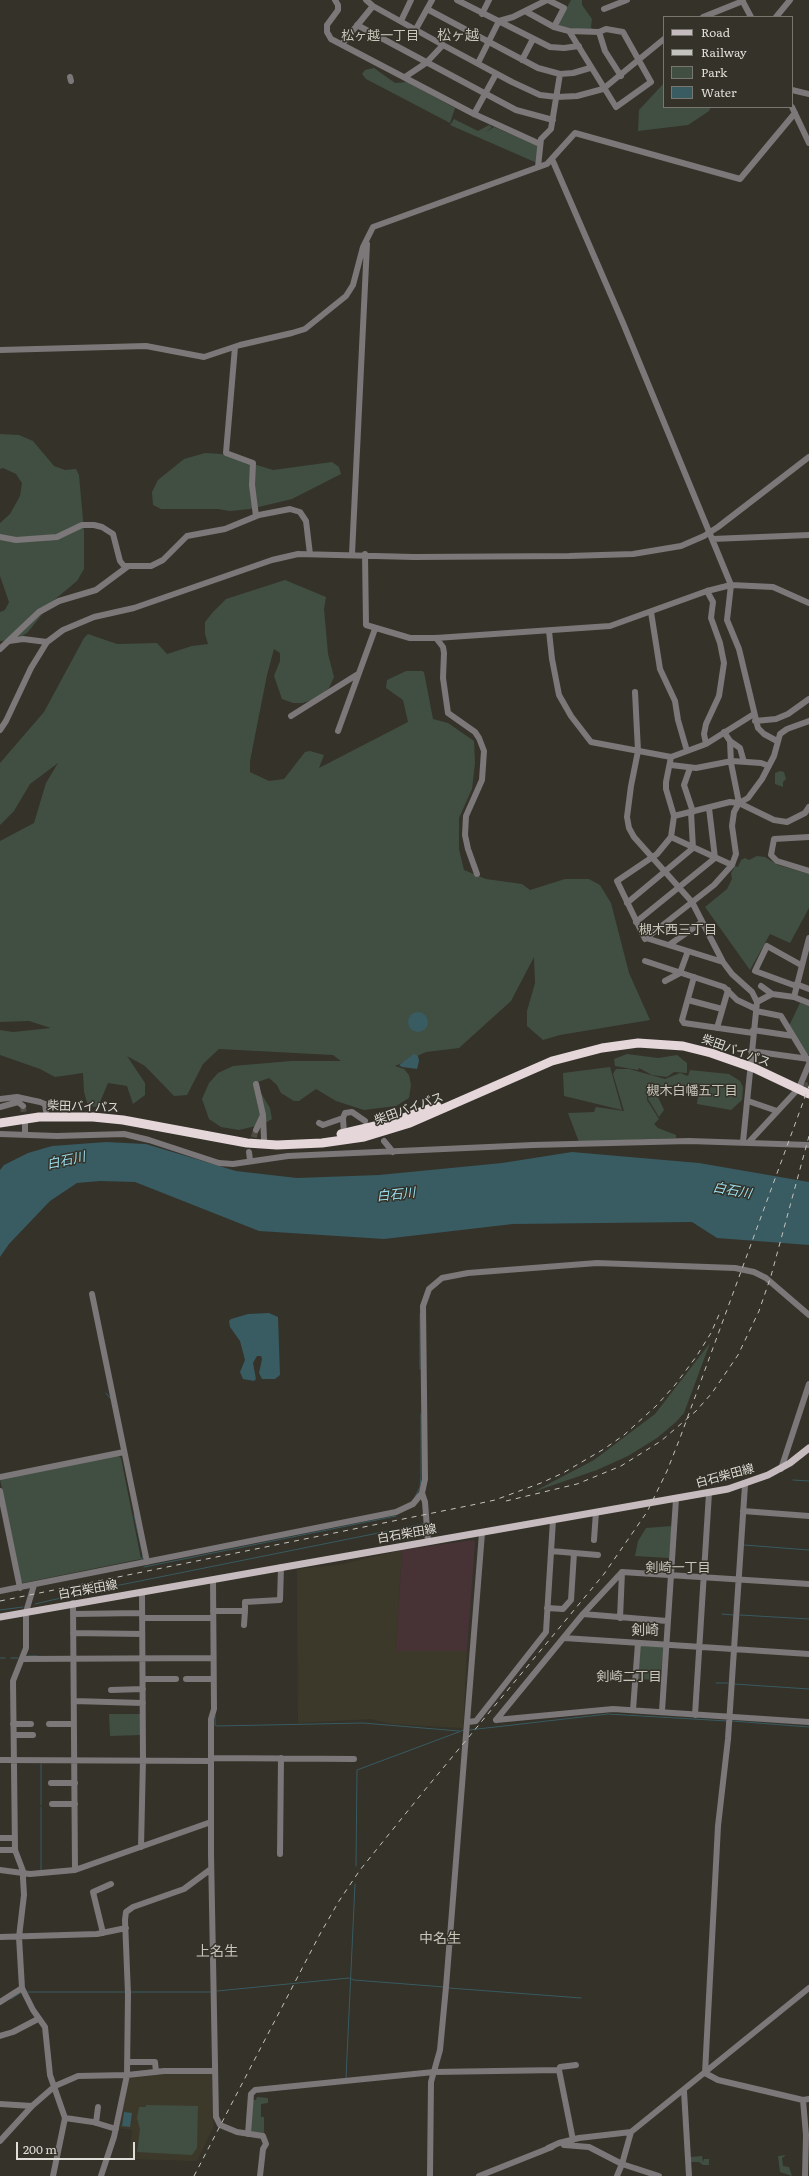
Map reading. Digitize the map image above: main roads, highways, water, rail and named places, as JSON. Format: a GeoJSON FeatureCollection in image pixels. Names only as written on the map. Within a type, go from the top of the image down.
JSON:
{"type":"FeatureCollection","features":[{"type":"Feature","properties":{"kind":"highway","name":"柴田バイパス"},"geometry":{"type":"LineString","coordinates":[[0,1117],[46,1111],[115,1114],[226,1134],[264,1139],[295,1139],[344,1134],[370,1129],[415,1114],[542,1060],[574,1049],[656,1038],[700,1044],[760,1065],[804,1087]]}},
{"type":"Feature","properties":{"kind":"highway","name":"柴田バイパス"},"geometry":{"type":"LineString","coordinates":[[0,1122],[39,1117],[93,1117],[123,1120],[247,1143],[277,1145],[322,1143],[364,1137],[395,1128],[429,1116],[552,1061],[612,1043],[650,1043],[698,1049],[736,1061],[809,1094]]}},
{"type":"Feature","properties":{"kind":"main road","name":"白石柴田線"},"geometry":{"type":"LineString","coordinates":[[0,1617],[73,1603],[709,1493],[745,1485],[782,1469],[809,1448]]}},
{"type":"Feature","properties":{"kind":"water"},"geometry":{"type":"Polygon","coordinates":[[[418,1012],[425,1015],[428,1022],[425,1029],[418,1032],[411,1029],[408,1022],[411,1015],[418,1012]]]}},
{"type":"Feature","properties":{"kind":"water"},"geometry":{"type":"Polygon","coordinates":[[[414,1054],[418,1056],[419,1061],[417,1069],[402,1067],[399,1065],[414,1054]]]}},
{"type":"Feature","properties":{"kind":"water","name":"白石川"},"geometry":{"type":"Polygon","coordinates":[[[106,1142],[146,1144],[236,1171],[297,1178],[379,1175],[502,1163],[572,1152],[699,1163],[809,1182],[809,1245],[717,1238],[692,1222],[513,1224],[384,1239],[259,1231],[135,1182],[100,1181],[77,1183],[50,1201],[9,1244],[0,1257],[0,1170],[4,1165],[28,1153],[52,1146],[106,1142]]]}},
{"type":"Feature","properties":{"kind":"water"},"geometry":{"type":"Polygon","coordinates":[[[269,1313],[278,1317],[280,1375],[275,1379],[262,1379],[259,1373],[262,1359],[261,1356],[257,1356],[253,1363],[256,1379],[254,1381],[243,1379],[240,1372],[245,1360],[240,1341],[230,1327],[229,1321],[248,1314],[269,1313]]]}},
{"type":"Feature","properties":{"kind":"water"},"geometry":{"type":"Polygon","coordinates":[[[124,2112],[132,2113],[130,2127],[122,2126],[124,2112]]]}},
{"type":"Feature","properties":{"kind":"waterway"},"geometry":{"type":"LineString","coordinates":[[420,1314],[420,1369]]}},
{"type":"Feature","properties":{"kind":"waterway"},"geometry":{"type":"LineString","coordinates":[[106,1393],[110,1398]]}},
{"type":"Feature","properties":{"kind":"waterway"},"geometry":{"type":"LineString","coordinates":[[415,1497],[420,1487],[421,1477],[421,1414]]}},
{"type":"Feature","properties":{"kind":"waterway"},"geometry":{"type":"LineString","coordinates":[[793,1480],[809,1481]]}},
{"type":"Feature","properties":{"kind":"waterway"},"geometry":{"type":"LineString","coordinates":[[134,1515],[143,1556],[141,1560]]}},
{"type":"Feature","properties":{"kind":"waterway"},"geometry":{"type":"LineString","coordinates":[[144,1567],[396,1516]]}},
{"type":"Feature","properties":{"kind":"waterway"},"geometry":{"type":"LineString","coordinates":[[35,1604],[95,1590],[423,1524]]}},
{"type":"Feature","properties":{"kind":"waterway"},"geometry":{"type":"LineString","coordinates":[[744,1545],[809,1550]]}},
{"type":"Feature","properties":{"kind":"waterway"},"geometry":{"type":"LineString","coordinates":[[0,1610],[23,1607]]}},
{"type":"Feature","properties":{"kind":"waterway"},"geometry":{"type":"LineString","coordinates":[[722,1614],[733,1615]]}},
{"type":"Feature","properties":{"kind":"waterway"},"geometry":{"type":"LineString","coordinates":[[740,1615],[809,1619]]}},
{"type":"Feature","properties":{"kind":"waterway"},"geometry":{"type":"LineString","coordinates":[[28,1656],[37,1656]]}},
{"type":"Feature","properties":{"kind":"waterway"},"geometry":{"type":"LineString","coordinates":[[0,1658],[5,1658]]}},
{"type":"Feature","properties":{"kind":"waterway"},"geometry":{"type":"LineString","coordinates":[[11,1658],[18,1658]]}},
{"type":"Feature","properties":{"kind":"waterway"},"geometry":{"type":"LineString","coordinates":[[716,1683],[728,1683]]}},
{"type":"Feature","properties":{"kind":"waterway"},"geometry":{"type":"LineString","coordinates":[[734,1684],[809,1689]]}},
{"type":"Feature","properties":{"kind":"waterway"},"geometry":{"type":"LineString","coordinates":[[469,1730],[608,1714],[727,1721]]}},
{"type":"Feature","properties":{"kind":"waterway"},"geometry":{"type":"LineString","coordinates":[[215,1716],[215,1725],[217,1726],[363,1723],[459,1731]]}},
{"type":"Feature","properties":{"kind":"waterway"},"geometry":{"type":"LineString","coordinates":[[732,1721],[809,1727]]}},
{"type":"Feature","properties":{"kind":"waterway"},"geometry":{"type":"LineString","coordinates":[[356,1866],[357,1770],[464,1730]]}},
{"type":"Feature","properties":{"kind":"waterway"},"geometry":{"type":"LineString","coordinates":[[41,1764],[41,1805]]}},
{"type":"Feature","properties":{"kind":"waterway"},"geometry":{"type":"LineString","coordinates":[[41,1807],[41,1870]]}},
{"type":"Feature","properties":{"kind":"waterway"},"geometry":{"type":"LineString","coordinates":[[346,2078],[355,1884]]}},
{"type":"Feature","properties":{"kind":"waterway"},"geometry":{"type":"LineString","coordinates":[[217,1991],[349,1978],[354,1980],[444,1987]]}},
{"type":"Feature","properties":{"kind":"waterway"},"geometry":{"type":"LineString","coordinates":[[449,1988],[581,1998]]}},
{"type":"Feature","properties":{"kind":"waterway"},"geometry":{"type":"LineString","coordinates":[[11,1999],[22,1992]]}},
{"type":"Feature","properties":{"kind":"waterway"},"geometry":{"type":"LineString","coordinates":[[28,1992],[126,1992]]}},
{"type":"Feature","properties":{"kind":"waterway"},"geometry":{"type":"LineString","coordinates":[[131,1992],[212,1992]]}},
{"type":"Feature","properties":{"kind":"tunnel"},"geometry":{"type":"LineString","coordinates":[[803,1087],[809,1084]]}},
{"type":"Feature","properties":{"kind":"tunnel"},"geometry":{"type":"LineString","coordinates":[[23,1106],[25,1122]]}},
{"type":"Feature","properties":{"kind":"tunnel"},"geometry":{"type":"LineString","coordinates":[[251,1146],[256,1130]]}},
{"type":"Feature","properties":{"kind":"railway"},"geometry":{"type":"LineString","coordinates":[[194,2176],[320,1934],[339,1901],[360,1870],[604,1574],[647,1512],[667,1471],[680,1438],[809,1086]]}},
{"type":"Feature","properties":{"kind":"railway"},"geometry":{"type":"LineString","coordinates":[[506,1501],[577,1484],[621,1466],[661,1441],[696,1411],[712,1393],[738,1355],[759,1311],[771,1276],[809,1136]]}},
{"type":"Feature","properties":{"kind":"railway"},"geometry":{"type":"LineString","coordinates":[[0,1601],[495,1500],[541,1483],[563,1473],[604,1449],[624,1435],[656,1406],[675,1385],[696,1357],[711,1333],[721,1310]]}},
{"type":"Feature","properties":{"kind":"district","name":"松ヶ越一丁目"},"geometry":{"type":"Point","coordinates":[380,36]}},
{"type":"Feature","properties":{"kind":"district","name":"松ヶ越"},"geometry":{"type":"Point","coordinates":[458,36]}},
{"type":"Feature","properties":{"kind":"district","name":"槻木西三丁目"},"geometry":{"type":"Point","coordinates":[678,930]}},
{"type":"Feature","properties":{"kind":"district","name":"槻木白幡五丁目"},"geometry":{"type":"Point","coordinates":[692,1091]}},
{"type":"Feature","properties":{"kind":"district","name":"剣崎一丁目"},"geometry":{"type":"Point","coordinates":[678,1568]}},
{"type":"Feature","properties":{"kind":"district","name":"剣崎"},"geometry":{"type":"Point","coordinates":[645,1631]}},
{"type":"Feature","properties":{"kind":"district","name":"剣崎二丁目"},"geometry":{"type":"Point","coordinates":[629,1677]}},
{"type":"Feature","properties":{"kind":"district","name":"中名生"},"geometry":{"type":"Point","coordinates":[440,1939]}},
{"type":"Feature","properties":{"kind":"district","name":"上名生"},"geometry":{"type":"Point","coordinates":[217,1952]}}]}
